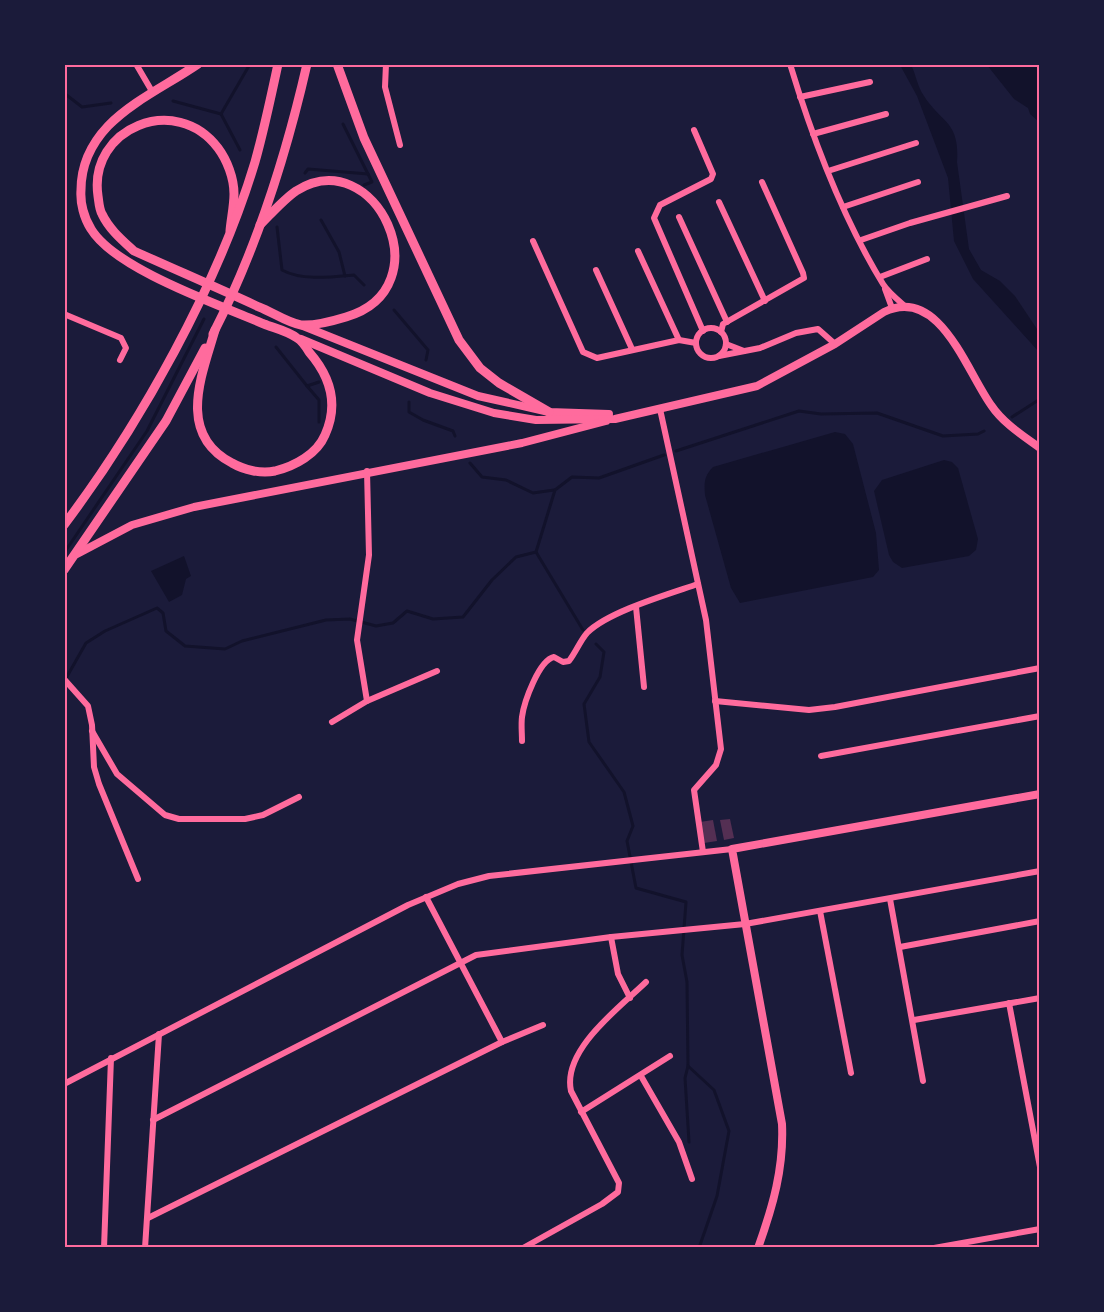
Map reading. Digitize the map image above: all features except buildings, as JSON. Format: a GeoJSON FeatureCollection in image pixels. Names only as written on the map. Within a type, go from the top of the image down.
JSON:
{"type":"FeatureCollection","features":[{"type":"Feature","properties":{"kind":"highway"},"geometry":{"type":"LineString","coordinates":[[198,64],[110,124],[96,140],[87,157],[81,173],[80,197],[91,230],[120,257],[181,288],[298,338],[329,382],[332,412],[322,441],[302,460],[272,471],[255,471],[226,460],[215,451],[198,423],[198,387],[216,327]]}},
{"type":"Feature","properties":{"kind":"highway"},"geometry":{"type":"LineString","coordinates":[[64,525],[123,443],[193,314],[230,231],[255,163],[278,64]]}},
{"type":"Feature","properties":{"kind":"highway"},"geometry":{"type":"LineString","coordinates":[[64,570],[166,421],[216,327],[260,225],[297,107],[307,64]]}},
{"type":"Feature","properties":{"kind":"highway"},"geometry":{"type":"LineString","coordinates":[[337,64],[364,138],[459,340],[480,368],[549,412]]}},
{"type":"Feature","properties":{"kind":"highway"},"geometry":{"type":"LineString","coordinates":[[230,231],[234,194],[231,177],[224,157],[212,140],[196,128],[173,120],[151,120],[136,126],[120,137],[98,167],[96,186],[100,212],[114,232],[134,251],[301,325],[331,322],[354,315],[371,305],[387,286],[392,272],[394,235],[385,215],[373,201],[356,188],[333,182],[316,184],[297,191],[260,225]]}},
{"type":"Feature","properties":{"kind":"street"},"geometry":{"type":"LineString","coordinates":[[136,64],[153,93]]}},
{"type":"Feature","properties":{"kind":"street"},"geometry":{"type":"LineString","coordinates":[[386,64],[385,87],[400,145]]}},
{"type":"Feature","properties":{"kind":"street"},"geometry":{"type":"LineString","coordinates":[[791,65],[800,97],[828,171],[843,207],[884,285],[892,308]]}},
{"type":"Feature","properties":{"kind":"street"},"geometry":{"type":"LineString","coordinates":[[800,97],[870,82]]}},
{"type":"Feature","properties":{"kind":"street"},"geometry":{"type":"LineString","coordinates":[[813,134],[886,114]]}},
{"type":"Feature","properties":{"kind":"street"},"geometry":{"type":"LineString","coordinates":[[694,130],[713,174],[711,179],[660,205],[654,218],[703,331]]}},
{"type":"Feature","properties":{"kind":"street"},"geometry":{"type":"LineString","coordinates":[[828,171],[916,143]]}},
{"type":"Feature","properties":{"kind":"street"},"geometry":{"type":"LineString","coordinates":[[720,332],[723,324],[800,282],[804,273],[762,182]]}},
{"type":"Feature","properties":{"kind":"street"},"geometry":{"type":"LineString","coordinates":[[843,207],[918,182]]}},
{"type":"Feature","properties":{"kind":"street"},"geometry":{"type":"LineString","coordinates":[[861,240],[1007,196]]}},
{"type":"Feature","properties":{"kind":"street"},"geometry":{"type":"LineString","coordinates":[[719,202],[765,301]]}},
{"type":"Feature","properties":{"kind":"street"},"geometry":{"type":"LineString","coordinates":[[679,217],[728,322]]}},
{"type":"Feature","properties":{"kind":"street"},"geometry":{"type":"LineString","coordinates":[[533,241],[583,352],[597,358],[678,340],[696,343]]}},
{"type":"Feature","properties":{"kind":"street"},"geometry":{"type":"LineString","coordinates":[[638,251],[678,340]]}},
{"type":"Feature","properties":{"kind":"street"},"geometry":{"type":"LineString","coordinates":[[880,277],[927,259]]}},
{"type":"Feature","properties":{"kind":"street"},"geometry":{"type":"LineString","coordinates":[[596,270],[633,350]]}},
{"type":"Feature","properties":{"kind":"street"},"geometry":{"type":"LineString","coordinates":[[884,285],[906,307]]}},
{"type":"Feature","properties":{"kind":"street"},"geometry":{"type":"LineString","coordinates":[[77,554],[132,525],[194,507],[367,471],[522,443],[757,386],[835,344],[867,321],[892,308],[906,307],[927,313],[936,320],[1000,417],[1040,448]]}},
{"type":"Feature","properties":{"kind":"street"},"geometry":{"type":"LineString","coordinates":[[64,314],[121,338],[126,348],[120,360]]}},
{"type":"Feature","properties":{"kind":"street"},"geometry":{"type":"LineString","coordinates":[[301,325],[478,396],[549,412],[634,415]]}},
{"type":"Feature","properties":{"kind":"street"},"geometry":{"type":"LineString","coordinates":[[696,343],[703,331],[712,328],[720,332],[726,344],[744,351]]}},
{"type":"Feature","properties":{"kind":"street"},"geometry":{"type":"LineString","coordinates":[[696,343],[702,355],[711,358],[760,348],[808,329],[818,329],[835,344]]}},
{"type":"Feature","properties":{"kind":"street"},"geometry":{"type":"LineString","coordinates":[[298,338],[430,393],[494,413],[536,420],[615,419]]}},
{"type":"Feature","properties":{"kind":"street"},"geometry":{"type":"LineString","coordinates":[[719,356],[726,344]]}},
{"type":"Feature","properties":{"kind":"street"},"geometry":{"type":"LineString","coordinates":[[660,410],[706,620],[715,701],[720,757],[716,765],[698,784],[693,797],[703,852]]}},
{"type":"Feature","properties":{"kind":"street"},"geometry":{"type":"LineString","coordinates":[[367,471],[369,555],[359,628],[359,659],[367,701]]}},
{"type":"Feature","properties":{"kind":"street"},"geometry":{"type":"LineString","coordinates":[[522,741],[522,717],[542,667],[551,657],[563,662],[569,661],[588,632],[636,607],[698,584]]}},
{"type":"Feature","properties":{"kind":"street"},"geometry":{"type":"LineString","coordinates":[[636,607],[644,687]]}},
{"type":"Feature","properties":{"kind":"street"},"geometry":{"type":"LineString","coordinates":[[715,701],[809,710],[836,707],[1040,668]]}},
{"type":"Feature","properties":{"kind":"street"},"geometry":{"type":"LineString","coordinates":[[332,722],[367,701],[437,671]]}},
{"type":"Feature","properties":{"kind":"street"},"geometry":{"type":"LineString","coordinates":[[64,680],[88,706],[94,767],[138,879]]}},
{"type":"Feature","properties":{"kind":"street"},"geometry":{"type":"LineString","coordinates":[[821,756],[1040,716]]}},
{"type":"Feature","properties":{"kind":"street"},"geometry":{"type":"LineString","coordinates":[[92,730],[117,774],[151,805],[172,817],[215,820],[245,819],[263,814],[299,797]]}},
{"type":"Feature","properties":{"kind":"street"},"geometry":{"type":"LineString","coordinates":[[64,1084],[426,897],[458,884],[489,876],[732,849],[1040,794]]}},
{"type":"Feature","properties":{"kind":"street"},"geometry":{"type":"LineString","coordinates":[[732,849],[782,1124],[783,1153],[778,1186],[758,1248]]}},
{"type":"Feature","properties":{"kind":"street"},"geometry":{"type":"LineString","coordinates":[[153,1120],[462,961],[494,951],[745,924],[1040,871]]}},
{"type":"Feature","properties":{"kind":"street"},"geometry":{"type":"LineString","coordinates":[[426,897],[462,961],[502,1042]]}},
{"type":"Feature","properties":{"kind":"street"},"geometry":{"type":"LineString","coordinates":[[890,899],[914,1020],[923,1081]]}},
{"type":"Feature","properties":{"kind":"street"},"geometry":{"type":"LineString","coordinates":[[820,911],[851,1072]]}},
{"type":"Feature","properties":{"kind":"street"},"geometry":{"type":"LineString","coordinates":[[900,947],[1040,921]]}},
{"type":"Feature","properties":{"kind":"street"},"geometry":{"type":"LineString","coordinates":[[611,937],[618,974],[630,998]]}},
{"type":"Feature","properties":{"kind":"street"},"geometry":{"type":"LineString","coordinates":[[523,1248],[602,1204],[618,1192],[619,1183],[581,1112],[569,1084],[573,1065],[591,1037],[646,982]]}},
{"type":"Feature","properties":{"kind":"street"},"geometry":{"type":"LineString","coordinates":[[914,1020],[1040,998]]}},
{"type":"Feature","properties":{"kind":"street"},"geometry":{"type":"LineString","coordinates":[[1009,1003],[1040,1167]]}},
{"type":"Feature","properties":{"kind":"street"},"geometry":{"type":"LineString","coordinates":[[148,1218],[502,1042],[543,1025]]}},
{"type":"Feature","properties":{"kind":"street"},"geometry":{"type":"LineString","coordinates":[[145,1248],[159,1034]]}},
{"type":"Feature","properties":{"kind":"street"},"geometry":{"type":"LineString","coordinates":[[581,1112],[670,1056]]}},
{"type":"Feature","properties":{"kind":"street"},"geometry":{"type":"LineString","coordinates":[[104,1248],[111,1058]]}},
{"type":"Feature","properties":{"kind":"street"},"geometry":{"type":"LineString","coordinates":[[640,1076],[679,1142],[692,1179]]}},
{"type":"Feature","properties":{"kind":"street"},"geometry":{"type":"LineString","coordinates":[[934,1248],[1040,1229]]}},
{"type":"Feature","properties":{"kind":"shaded area"},"geometry":{"type":"Polygon","coordinates":[[[900,65],[911,65],[924,96],[948,124],[956,138],[969,249],[981,270],[1000,281],[1015,296],[1039,332],[1039,352],[973,279],[954,241],[948,178],[917,96],[900,65]]]}},
{"type":"Feature","properties":{"kind":"shaded area"},"geometry":{"type":"Polygon","coordinates":[[[987,65],[1039,65],[1039,122],[1030,114],[1028,108],[1014,99],[987,65]]]}},
{"type":"Feature","properties":{"kind":"shaded area"},"geometry":{"type":"Polygon","coordinates":[[[835,432],[845,434],[853,444],[876,533],[879,570],[873,577],[740,603],[731,588],[705,495],[708,473],[713,467],[835,432]]]}},
{"type":"Feature","properties":{"kind":"shaded area"},"geometry":{"type":"Polygon","coordinates":[[[944,460],[952,462],[958,468],[978,539],[976,550],[969,556],[902,568],[893,562],[889,555],[874,491],[882,480],[944,460]]]}},
{"type":"Feature","properties":{"kind":"shaded area"},"geometry":{"type":"Polygon","coordinates":[[[184,556],[191,576],[186,579],[182,595],[169,602],[151,571],[184,556]]]}},
{"type":"Feature","properties":{"kind":"waterway"},"geometry":{"type":"LineString","coordinates":[[221,114],[250,64]]}},
{"type":"Feature","properties":{"kind":"waterway"},"geometry":{"type":"LineString","coordinates":[[64,93],[82,107],[111,103]]}},
{"type":"Feature","properties":{"kind":"waterway"},"geometry":{"type":"LineString","coordinates":[[173,101],[221,114],[240,150]]}},
{"type":"Feature","properties":{"kind":"waterway"},"geometry":{"type":"LineString","coordinates":[[343,124],[372,182],[364,185]]}},
{"type":"Feature","properties":{"kind":"waterway"},"geometry":{"type":"LineString","coordinates":[[305,173],[308,169],[368,174]]}},
{"type":"Feature","properties":{"kind":"waterway"},"geometry":{"type":"LineString","coordinates":[[321,220],[339,252],[345,276]]}},
{"type":"Feature","properties":{"kind":"waterway"},"geometry":{"type":"LineString","coordinates":[[277,227],[282,270],[308,277],[354,275],[364,285]]}},
{"type":"Feature","properties":{"kind":"waterway"},"geometry":{"type":"LineString","coordinates":[[394,310],[428,350],[426,360]]}},
{"type":"Feature","properties":{"kind":"waterway"},"geometry":{"type":"LineString","coordinates":[[64,553],[147,431],[204,319]]}},
{"type":"Feature","properties":{"kind":"waterway"},"geometry":{"type":"LineString","coordinates":[[276,347],[307,386],[319,382]]}},
{"type":"Feature","properties":{"kind":"waterway"},"geometry":{"type":"LineString","coordinates":[[307,386],[319,400],[319,422]]}},
{"type":"Feature","properties":{"kind":"waterway"},"geometry":{"type":"LineString","coordinates":[[1012,417],[1040,399]]}},
{"type":"Feature","properties":{"kind":"waterway"},"geometry":{"type":"LineString","coordinates":[[409,402],[409,412],[453,431],[455,436]]}},
{"type":"Feature","properties":{"kind":"waterway"},"geometry":{"type":"LineString","coordinates":[[676,451],[799,411],[821,414],[877,413],[943,436],[978,434],[984,431]]}},
{"type":"Feature","properties":{"kind":"waterway"},"geometry":{"type":"LineString","coordinates":[[65,680],[86,643],[105,631],[157,608],[163,613],[166,631],[185,646],[225,649],[242,641],[326,620],[350,619],[376,626],[393,623],[407,611],[433,619],[463,617],[492,580],[516,557],[536,552],[555,490],[572,477],[599,478],[664,455]]}},
{"type":"Feature","properties":{"kind":"waterway"},"geometry":{"type":"LineString","coordinates":[[470,463],[482,477],[506,480],[533,493],[554,490]]}},
{"type":"Feature","properties":{"kind":"waterway"},"geometry":{"type":"LineString","coordinates":[[536,552],[583,630]]}},
{"type":"Feature","properties":{"kind":"waterway"},"geometry":{"type":"LineString","coordinates":[[596,644],[604,652],[600,677],[584,704],[589,742],[624,792],[633,826],[627,841],[636,888],[686,902],[682,955],[687,982],[688,1066],[714,1090],[729,1131],[717,1196],[699,1248]]}},
{"type":"Feature","properties":{"kind":"waterway"},"geometry":{"type":"LineString","coordinates":[[688,1066],[685,1078],[689,1142]]}}]}
